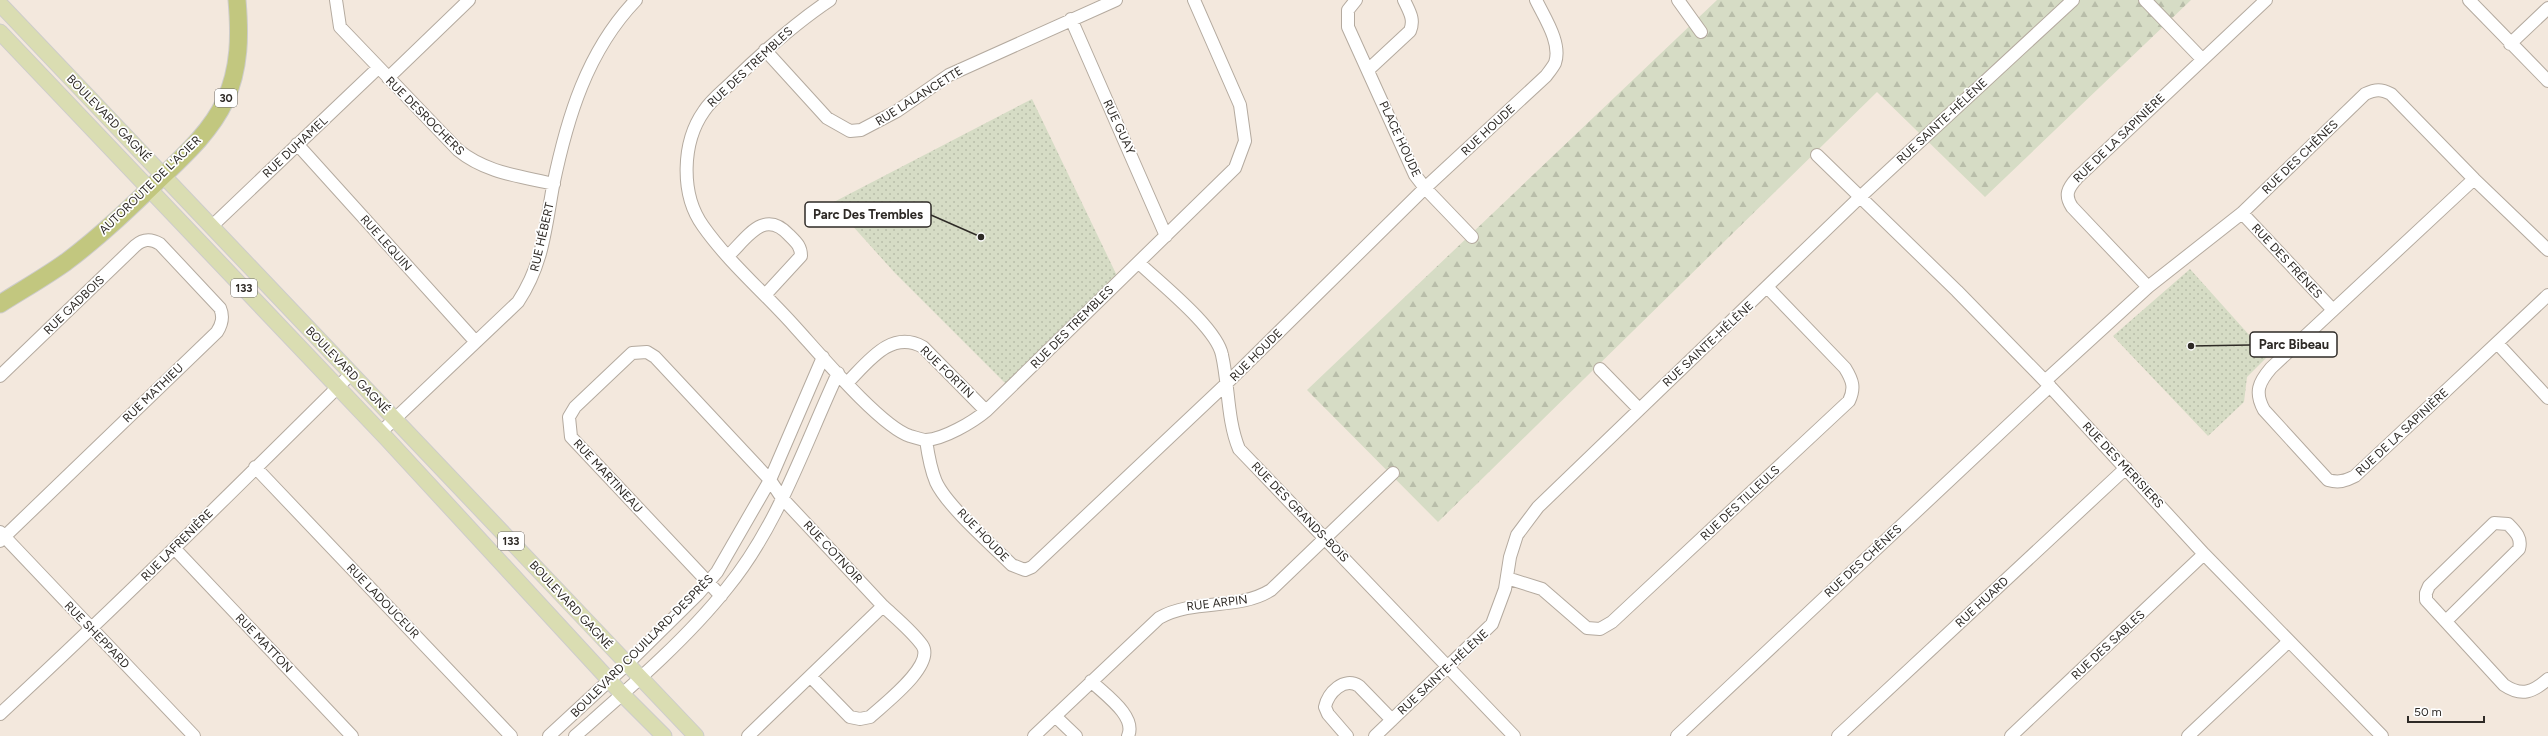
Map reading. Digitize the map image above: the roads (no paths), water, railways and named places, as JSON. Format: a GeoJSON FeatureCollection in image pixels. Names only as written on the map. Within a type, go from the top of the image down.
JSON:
{"type":"FeatureCollection","features":[{"type":"Feature","properties":{"kind":"highway","name":"AUTOROUTE DE L'ACIER"},"geometry":{"type":"LineString","coordinates":[[0,304],[78,252],[150,189],[206,130],[225,101],[234,76],[238,52],[237,0]]}},
{"type":"Feature","properties":{"kind":"main road","name":"BOULEVARD GAGNÉ"},"geometry":{"type":"LineString","coordinates":[[0,4],[696,736]]}},
{"type":"Feature","properties":{"kind":"main road","name":"BOULEVARD GAGNÉ"},"geometry":{"type":"LineString","coordinates":[[0,32],[381,432],[622,694],[664,736]]}},
{"type":"Feature","properties":{"kind":"street","name":"RUE DESROCHERS"},"geometry":{"type":"LineString","coordinates":[[336,0],[340,27],[378,68],[472,161],[488,169],[554,184]]}},
{"type":"Feature","properties":{"kind":"street"},"geometry":{"type":"LineString","coordinates":[[388,78],[469,0]]}},
{"type":"Feature","properties":{"kind":"street","name":"RUE HÉBERT"},"geometry":{"type":"LineString","coordinates":[[381,432],[475,341],[518,302],[531,282],[539,262],[554,184],[580,85],[596,52],[616,21],[636,0]]}},
{"type":"Feature","properties":{"kind":"street","name":"RUE DES TREMBLES"},"geometry":{"type":"LineString","coordinates":[[830,0],[765,50],[704,110],[694,129],[689,151],[686,176],[691,200],[702,224],[728,256],[766,294],[838,374],[887,421],[908,436],[926,440],[960,429],[986,411],[1235,168],[1245,141],[1240,105],[1194,0]]}},
{"type":"Feature","properties":{"kind":"street","name":"RUE LALANCETTE"},"geometry":{"type":"LineString","coordinates":[[765,50],[827,118],[850,131],[871,127],[949,74],[1116,0]]}},
{"type":"Feature","properties":{"kind":"street","name":"PLACE HOUDE"},"geometry":{"type":"LineString","coordinates":[[1356,0],[1348,10],[1346,18],[1348,27],[1415,175],[1425,188],[1472,237]]}},
{"type":"Feature","properties":{"kind":"street"},"geometry":{"type":"LineString","coordinates":[[1368,70],[1410,32],[1412,17],[1404,0]]}},
{"type":"Feature","properties":{"kind":"street","name":"RUE HOUDE"},"geometry":{"type":"LineString","coordinates":[[926,440],[930,464],[936,482],[945,496],[1012,565],[1025,570],[1032,567],[1226,384],[1425,188],[1546,76],[1555,64],[1557,52],[1555,43],[1536,0]]}},
{"type":"Feature","properties":{"kind":"street"},"geometry":{"type":"LineString","coordinates":[[1678,0],[1701,32]]}},
{"type":"Feature","properties":{"kind":"street","name":"RUE SAINTE-HÉLÈNE"},"geometry":{"type":"LineString","coordinates":[[1375,736],[1492,624],[1507,578],[1510,557],[1517,535],[1524,523],[1543,501],[1768,288],[1859,198],[2073,0]]}},
{"type":"Feature","properties":{"kind":"street"},"geometry":{"type":"LineString","coordinates":[[2145,0],[2202,59]]}},
{"type":"Feature","properties":{"kind":"street","name":"RUE DE LA SAPINIÈRE"},"geometry":{"type":"LineString","coordinates":[[2148,287],[2072,207],[2067,198],[2067,192],[2077,178],[2266,0]]}},
{"type":"Feature","properties":{"kind":"street"},"geometry":{"type":"LineString","coordinates":[[2469,0],[2510,44],[2548,81]]}},
{"type":"Feature","properties":{"kind":"street"},"geometry":{"type":"LineString","coordinates":[[2510,44],[2548,8]]}},
{"type":"Feature","properties":{"kind":"street","name":"RUE GUAY"},"geometry":{"type":"LineString","coordinates":[[1071,19],[1166,236]]}},
{"type":"Feature","properties":{"kind":"street","name":"RUE DUHAMEL"},"geometry":{"type":"LineString","coordinates":[[212,226],[378,68]]}},
{"type":"Feature","properties":{"kind":"street","name":"RUE DES CHÊNES"},"geometry":{"type":"LineString","coordinates":[[1677,736],[2148,287],[2242,213],[2365,94],[2374,90],[2382,90],[2391,94],[2474,179],[2548,250]]}},
{"type":"Feature","properties":{"kind":"street","name":"RUE LEQUIN"},"geometry":{"type":"LineString","coordinates":[[297,144],[475,341]]}},
{"type":"Feature","properties":{"kind":"street","name":"RUE DES MERISIERS"},"geometry":{"type":"LineString","coordinates":[[1817,155],[1859,198],[1957,291],[2048,383],[2204,554],[2288,642],[2382,736]]}},
{"type":"Feature","properties":{"kind":"street","name":"RUE DE LA SAPINIÈRE"},"geometry":{"type":"LineString","coordinates":[[2474,179],[2333,310],[2261,380],[2258,399],[2264,410],[2328,480],[2337,482],[2355,476],[2548,295]]}},
{"type":"Feature","properties":{"kind":"street","name":"RUE DES FRÊNES"},"geometry":{"type":"LineString","coordinates":[[2242,213],[2333,310]]}},
{"type":"Feature","properties":{"kind":"street"},"geometry":{"type":"LineString","coordinates":[[728,256],[760,226],[769,222],[781,226],[797,244],[800,256],[766,294]]}},
{"type":"Feature","properties":{"kind":"street","name":"RUE GADBOIS"},"geometry":{"type":"LineString","coordinates":[[0,376],[134,246],[140,242],[150,240]]}},
{"type":"Feature","properties":{"kind":"street","name":"RUE MATHIEU"},"geometry":{"type":"LineString","coordinates":[[1,537],[220,328],[223,318],[220,308],[160,244],[150,240]]}},
{"type":"Feature","properties":{"kind":"street","name":"RUE DES GRANDS-BOIS"},"geometry":{"type":"LineString","coordinates":[[1139,263],[1202,323],[1217,340],[1222,354],[1233,430],[1239,449],[1449,666],[1514,736]]}},
{"type":"Feature","properties":{"kind":"street","name":"RUE DES TILLEULS"},"geometry":{"type":"LineString","coordinates":[[1507,578],[1542,589],[1587,628],[1600,629],[1612,622],[1849,401],[1854,390],[1852,378],[1846,368],[1768,288]]}},
{"type":"Feature","properties":{"kind":"street","name":"RUE FORTIN"},"geometry":{"type":"LineString","coordinates":[[847,382],[889,344],[898,341],[916,343],[923,347],[986,411]]}},
{"type":"Feature","properties":{"kind":"street"},"geometry":{"type":"LineString","coordinates":[[2497,343],[2548,398]]}},
{"type":"Feature","properties":{"kind":"street","name":"RUE MARTINEAU"},"geometry":{"type":"LineString","coordinates":[[721,596],[571,437],[570,417],[572,412],[632,353],[647,352],[654,357],[770,480],[782,498]]}},
{"type":"Feature","properties":{"kind":"street","name":"BOULEVARD COUILLARD-DESPRÈS"},"geometry":{"type":"LineString","coordinates":[[549,736],[610,681],[708,583],[717,572],[770,480],[823,357]]}},
{"type":"Feature","properties":{"kind":"street"},"geometry":{"type":"LineString","coordinates":[[1600,369],[1639,409]]}},
{"type":"Feature","properties":{"kind":"street","name":"RUE LAFRENIÈRE"},"geometry":{"type":"LineString","coordinates":[[0,714],[91,630],[175,549],[255,467],[352,373]]}},
{"type":"Feature","properties":{"kind":"street","name":"BOULEVARD COUILLARD-DESPRÈS"},"geometry":{"type":"LineString","coordinates":[[575,736],[640,677],[721,596],[753,551],[782,498],[838,374]]}},
{"type":"Feature","properties":{"kind":"street","name":"RUE LADOUCEUR"},"geometry":{"type":"LineString","coordinates":[[255,467],[511,736]]}},
{"type":"Feature","properties":{"kind":"street","name":"RUE HUARD"},"geometry":{"type":"LineString","coordinates":[[1838,736],[2126,468]]}},
{"type":"Feature","properties":{"kind":"street","name":"RUE ARPIN"},"geometry":{"type":"LineString","coordinates":[[1034,736],[1159,618],[1183,608],[1243,602],[1259,597],[1271,590],[1393,473]]}},
{"type":"Feature","properties":{"kind":"street","name":"RUE COTNOIR"},"geometry":{"type":"LineString","coordinates":[[782,498],[883,606],[923,646],[926,658],[920,669],[870,717],[860,719],[850,716],[811,677]]}},
{"type":"Feature","properties":{"kind":"street"},"geometry":{"type":"LineString","coordinates":[[2446,621],[2519,549],[2521,542],[2517,533],[2508,524],[2494,523],[2429,586],[2426,593],[2426,600],[2512,691],[2524,693],[2535,691],[2548,679]]}},
{"type":"Feature","properties":{"kind":"street","name":"RUE SHEPPARD"},"geometry":{"type":"LineString","coordinates":[[1,537],[194,736]]}},
{"type":"Feature","properties":{"kind":"street","name":"RUE MATTON"},"geometry":{"type":"LineString","coordinates":[[175,549],[352,736]]}},
{"type":"Feature","properties":{"kind":"street","name":"RUE DES SABLES"},"geometry":{"type":"LineString","coordinates":[[2011,736],[2204,554]]}},
{"type":"Feature","properties":{"kind":"street"},"geometry":{"type":"LineString","coordinates":[[748,736],[811,677],[883,606]]}},
{"type":"Feature","properties":{"kind":"street"},"geometry":{"type":"LineString","coordinates":[[2188,736],[2288,642]]}},
{"type":"Feature","properties":{"kind":"street"},"geometry":{"type":"LineString","coordinates":[[1091,682],[1125,715],[1130,726],[1128,736]]}},
{"type":"Feature","properties":{"kind":"street","name":"RUE SAINTE-HÉLÈNE"},"geometry":{"type":"LineString","coordinates":[[1347,736],[1328,714],[1325,707],[1331,694],[1347,682],[1353,682],[1359,686],[1392,720]]}},
{"type":"Feature","properties":{"kind":"street"},"geometry":{"type":"LineString","coordinates":[[1055,716],[1076,736]]}},
{"type":"Feature","properties":{"kind":"place","name":"Parc Des Trembles"},"geometry":{"type":"Point","coordinates":[981,237]}},
{"type":"Feature","properties":{"kind":"place","name":"Parc Bibeau"},"geometry":{"type":"Point","coordinates":[2191,346]}}]}
